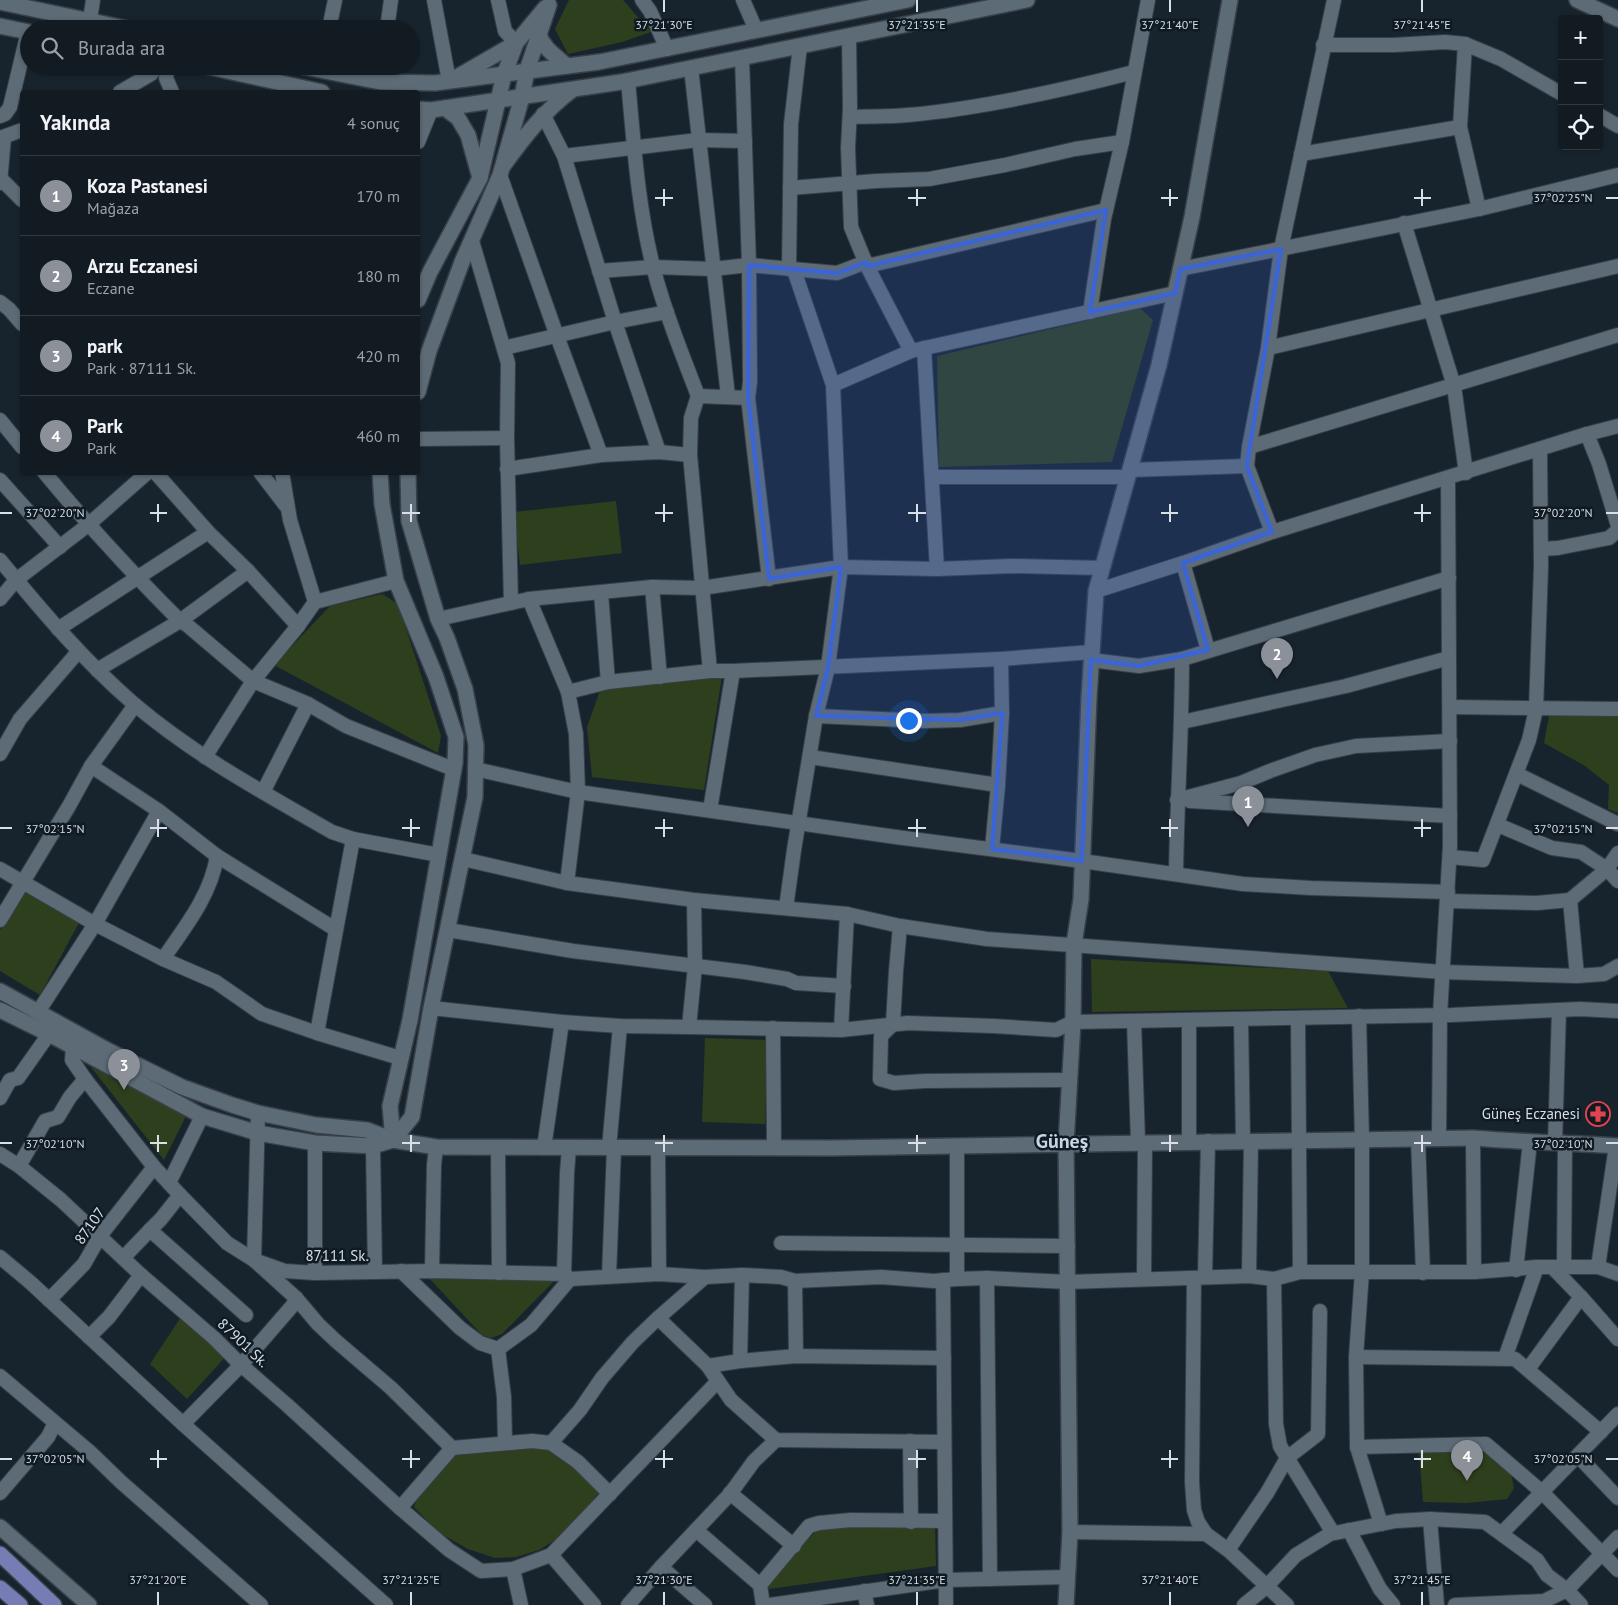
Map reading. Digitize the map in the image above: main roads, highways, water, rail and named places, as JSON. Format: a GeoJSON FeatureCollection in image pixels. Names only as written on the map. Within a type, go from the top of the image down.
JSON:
{"type":"FeatureCollection","features":[{"type":"Feature","properties":{"kind":"main road"},"geometry":{"type":"LineString","coordinates":[[0,1554],[54,1605]]}},
{"type":"Feature","properties":{"kind":"main road"},"geometry":{"type":"LineString","coordinates":[[0,1588],[20,1605]]}},
{"type":"Feature","properties":{"kind":"place","name":"Arzu Eczanesi"},"geometry":{"type":"Point","coordinates":[1277,679]}},
{"type":"Feature","properties":{"kind":"place","name":"Koza Pastanesi"},"geometry":{"type":"Point","coordinates":[1248,827]}},
{"type":"Feature","properties":{"kind":"place","name":"park"},"geometry":{"type":"Point","coordinates":[124,1090]}},
{"type":"Feature","properties":{"kind":"place","name":"Güneş Eczanesi"},"geometry":{"type":"Point","coordinates":[1598,1114]}},
{"type":"Feature","properties":{"kind":"place","name":"Park"},"geometry":{"type":"Point","coordinates":[1467,1481]}},
{"type":"Feature","properties":{"kind":"district","name":"Güneş"},"geometry":{"type":"Point","coordinates":[1062,1141]}}]}
